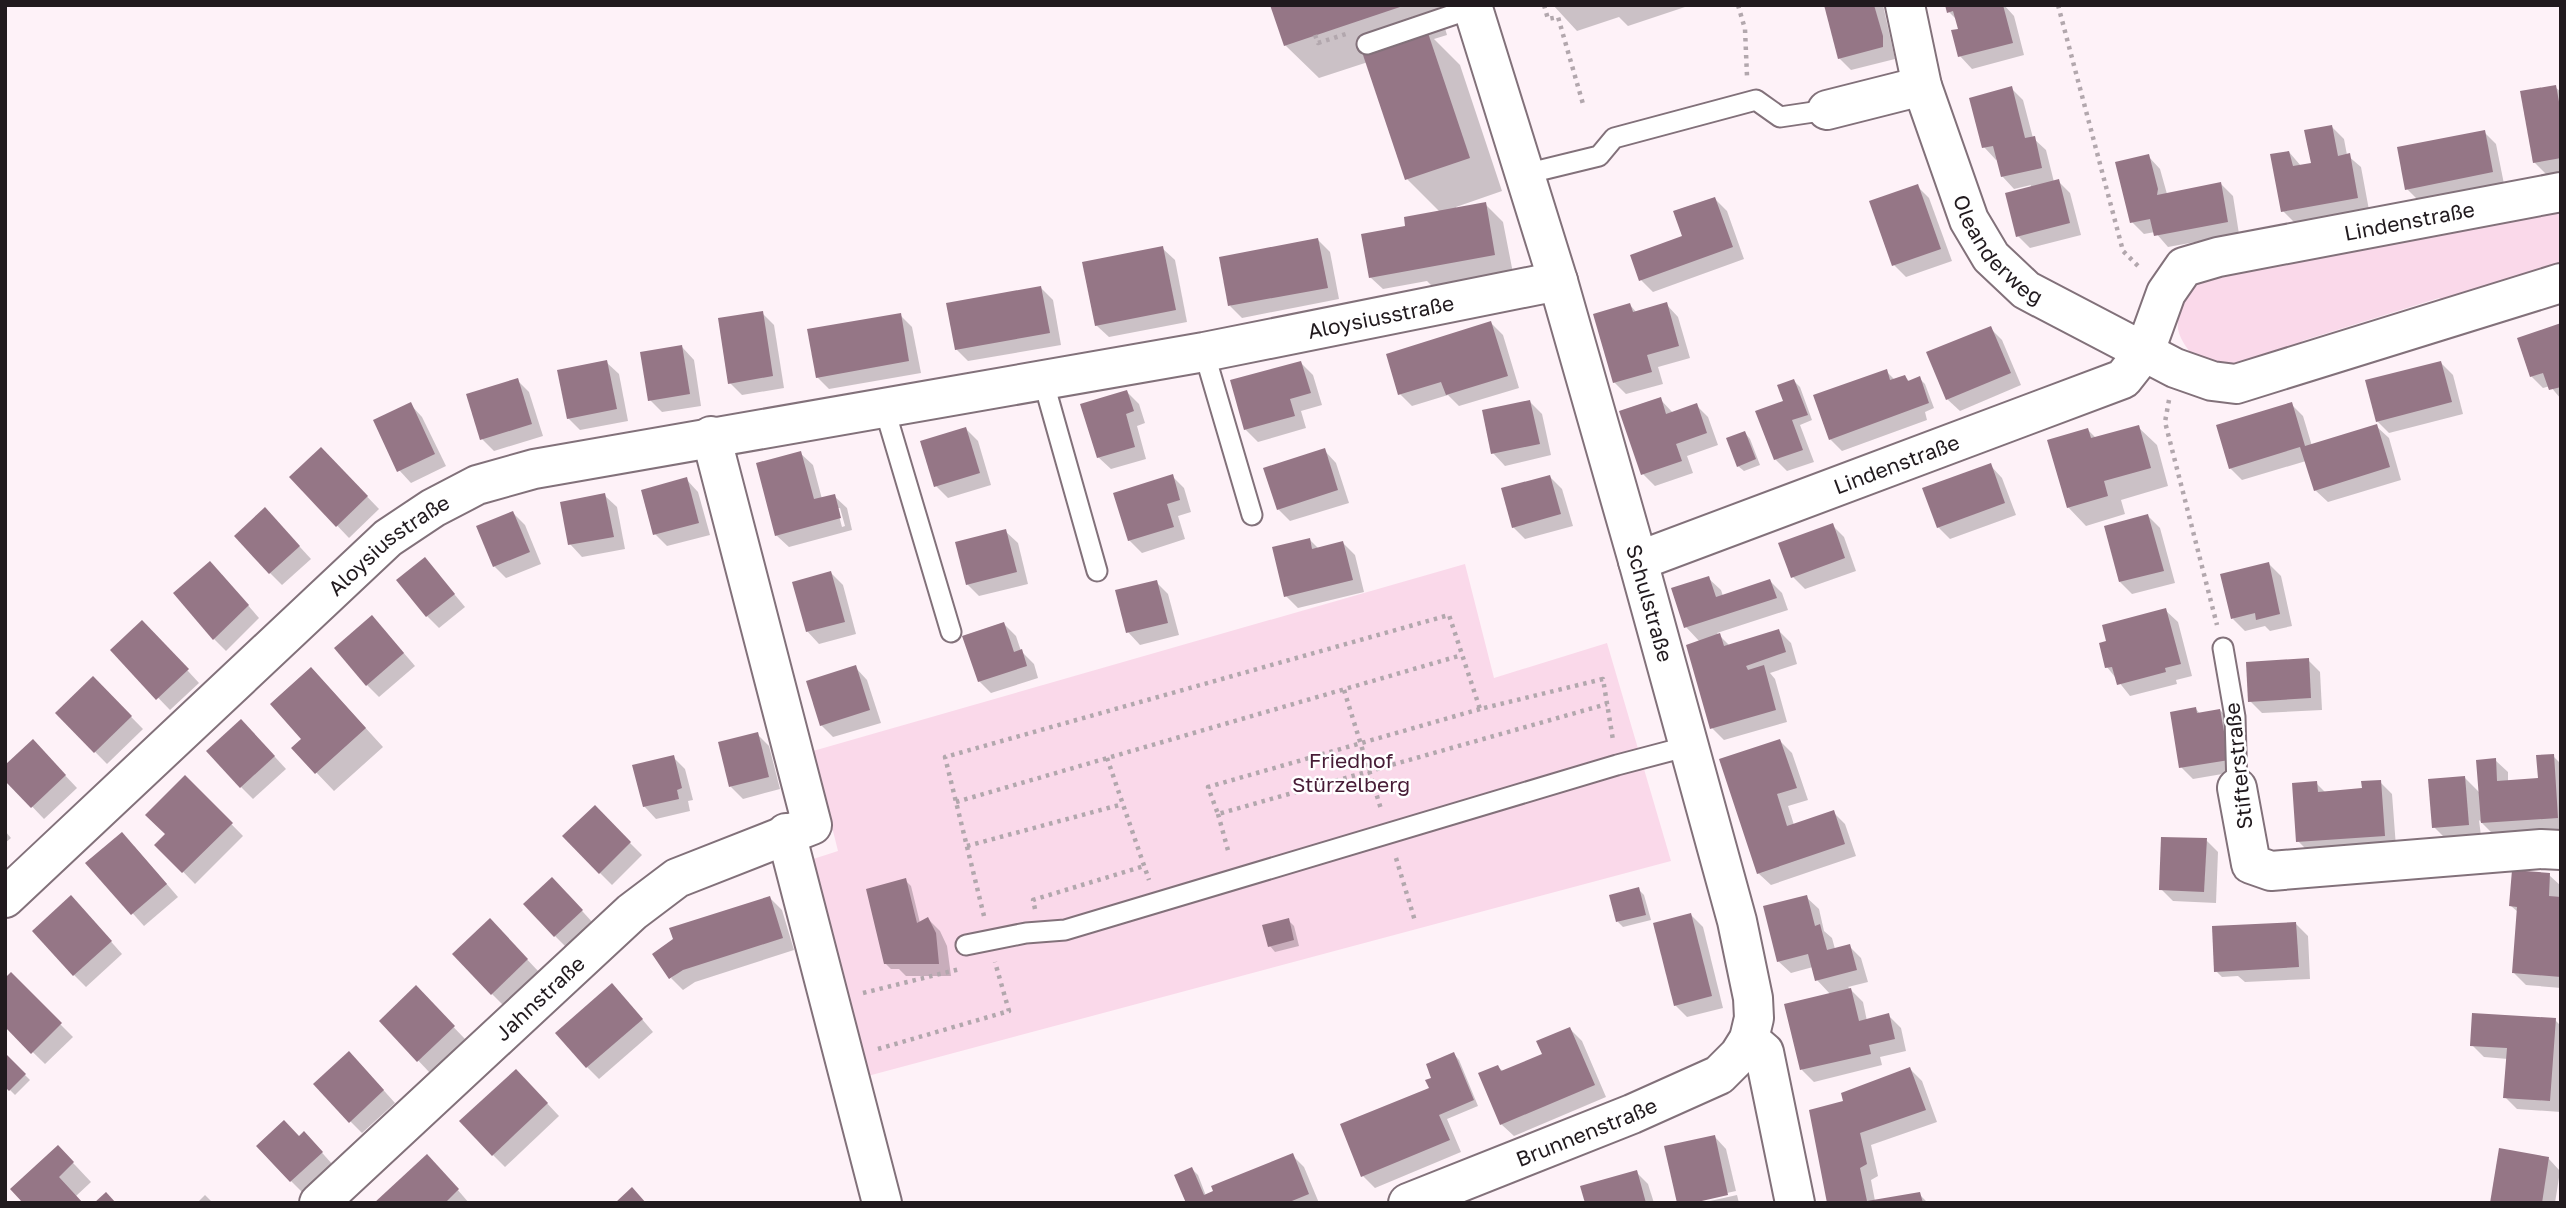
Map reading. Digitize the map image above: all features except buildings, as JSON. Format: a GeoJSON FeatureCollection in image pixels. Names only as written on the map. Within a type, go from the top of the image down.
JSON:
{"type":"FeatureCollection","features":[{"type":"Feature","properties":{"kind":"street","name":"Oleanderweg"},"geometry":{"type":"LineString","coordinates":[[1905,5],[1922,86],[1969,220],[1991,257],[2025,290],[2160,360]]}},
{"type":"Feature","properties":{"kind":"street","name":"Schulstraße"},"geometry":{"type":"LineString","coordinates":[[1472,7],[1558,281],[1737,921],[1753,998],[1754,1018],[1749,1039]]}},
{"type":"Feature","properties":{"kind":"street"},"geometry":{"type":"LineString","coordinates":[[1827,110],[1922,86]]}},
{"type":"Feature","properties":{"kind":"street","name":"Lindenstraße"},"geometry":{"type":"LineString","coordinates":[[1638,561],[2123,379],[2160,360],[2166,293],[2184,267],[2218,257],[2561,192]]}},
{"type":"Feature","properties":{"kind":"street","name":"Aloysiusstraße"},"geometry":{"type":"LineString","coordinates":[[5,898],[388,538],[433,508],[477,485],[534,469],[1204,352],[1558,281]]}},
{"type":"Feature","properties":{"kind":"street"},"geometry":{"type":"LineString","coordinates":[[2160,360],[2212,381],[2236,384],[2561,284]]}},
{"type":"Feature","properties":{"kind":"street","name":"Jahnstraße"},"geometry":{"type":"LineString","coordinates":[[319,1203],[632,912],[677,878],[812,825],[711,436]]}},
{"type":"Feature","properties":{"kind":"street","name":"Stifterstraße"},"geometry":{"type":"LineString","coordinates":[[2237,788],[2251,864],[2271,871],[2541,849],[2561,850]]}},
{"type":"Feature","properties":{"kind":"street"},"geometry":{"type":"LineString","coordinates":[[786,833],[882,1203]]}},
{"type":"Feature","properties":{"kind":"street"},"geometry":{"type":"LineString","coordinates":[[1749,1039],[1764,1052],[1795,1203]]}},
{"type":"Feature","properties":{"kind":"street","name":"Brunnenstraße"},"geometry":{"type":"LineString","coordinates":[[1408,1203],[1632,1114],[1719,1075],[1739,1055],[1749,1039]]}},
{"type":"Feature","properties":{"kind":"lane"},"geometry":{"type":"LineString","coordinates":[[1367,44],[1472,7]]}},
{"type":"Feature","properties":{"kind":"lane"},"geometry":{"type":"LineString","coordinates":[[1525,174],[1599,156],[1614,138],[1756,100],[1780,117],[1827,110]]}},
{"type":"Feature","properties":{"kind":"lane"},"geometry":{"type":"LineString","coordinates":[[1204,352],[1252,515]]}},
{"type":"Feature","properties":{"kind":"lane"},"geometry":{"type":"LineString","coordinates":[[1043,380],[1097,571]]}},
{"type":"Feature","properties":{"kind":"lane"},"geometry":{"type":"LineString","coordinates":[[884,407],[951,632]]}},
{"type":"Feature","properties":{"kind":"lane","name":"Stifterstraße"},"geometry":{"type":"LineString","coordinates":[[2223,648],[2235,717],[2237,788]]}},
{"type":"Feature","properties":{"kind":"lane"},"geometry":{"type":"LineString","coordinates":[[966,945],[1065,930],[1617,765],[1689,746]]}},
{"type":"Feature","properties":{"kind":"path"},"geometry":{"type":"LineString","coordinates":[[1544,5],[1548,19],[1558,17],[1583,104]]}},
{"type":"Feature","properties":{"kind":"path"},"geometry":{"type":"LineString","coordinates":[[1738,5],[1745,29],[1746,72],[1756,100]]}},
{"type":"Feature","properties":{"kind":"path"},"geometry":{"type":"LineString","coordinates":[[2058,5],[2123,251],[2166,293]]}},
{"type":"Feature","properties":{"kind":"path"},"geometry":{"type":"LineString","coordinates":[[2160,360],[2165,422],[2223,648]]}},
{"type":"Feature","properties":{"kind":"path"},"geometry":{"type":"LineString","coordinates":[[845,1058],[1009,1011],[945,757],[1449,615],[1480,709]]}},
{"type":"Feature","properties":{"kind":"path"},"geometry":{"type":"LineString","coordinates":[[956,802],[1462,655]]}},
{"type":"Feature","properties":{"kind":"path"},"geometry":{"type":"LineString","coordinates":[[1236,879],[1208,787],[1480,709],[1603,679],[1617,765]]}},
{"type":"Feature","properties":{"kind":"path"},"geometry":{"type":"LineString","coordinates":[[1344,690],[1415,921]]}},
{"type":"Feature","properties":{"kind":"path"},"geometry":{"type":"LineString","coordinates":[[1218,814],[1607,704]]}},
{"type":"Feature","properties":{"kind":"path"},"geometry":{"type":"LineString","coordinates":[[1107,758],[1156,903]]}},
{"type":"Feature","properties":{"kind":"path"},"geometry":{"type":"LineString","coordinates":[[967,846],[1123,804]]}},
{"type":"Feature","properties":{"kind":"path"},"geometry":{"type":"LineString","coordinates":[[1042,932],[1033,900],[1144,866]]}},
{"type":"Feature","properties":{"kind":"path"},"geometry":{"type":"LineString","coordinates":[[982,964],[995,961]]}},
{"type":"Feature","properties":{"kind":"path"},"geometry":{"type":"LineString","coordinates":[[830,1002],[969,967]]}},
{"type":"Feature","properties":{"kind":"green space"},"geometry":{"type":"Polygon","coordinates":[[[2561,208],[2561,274],[2453,308],[2439,298],[2302,341],[2290,358],[2243,372],[2198,363],[2179,333],[2179,313],[2185,298],[2195,286],[2208,277],[2561,208]]]}},
{"type":"Feature","properties":{"kind":"green space","name":"Friedhof Stürzelberg"},"geometry":{"type":"Polygon","coordinates":[[[1465,564],[1494,678],[1607,643],[1671,861],[864,1077],[807,861],[838,851],[813,751],[1465,564]]]}}]}
